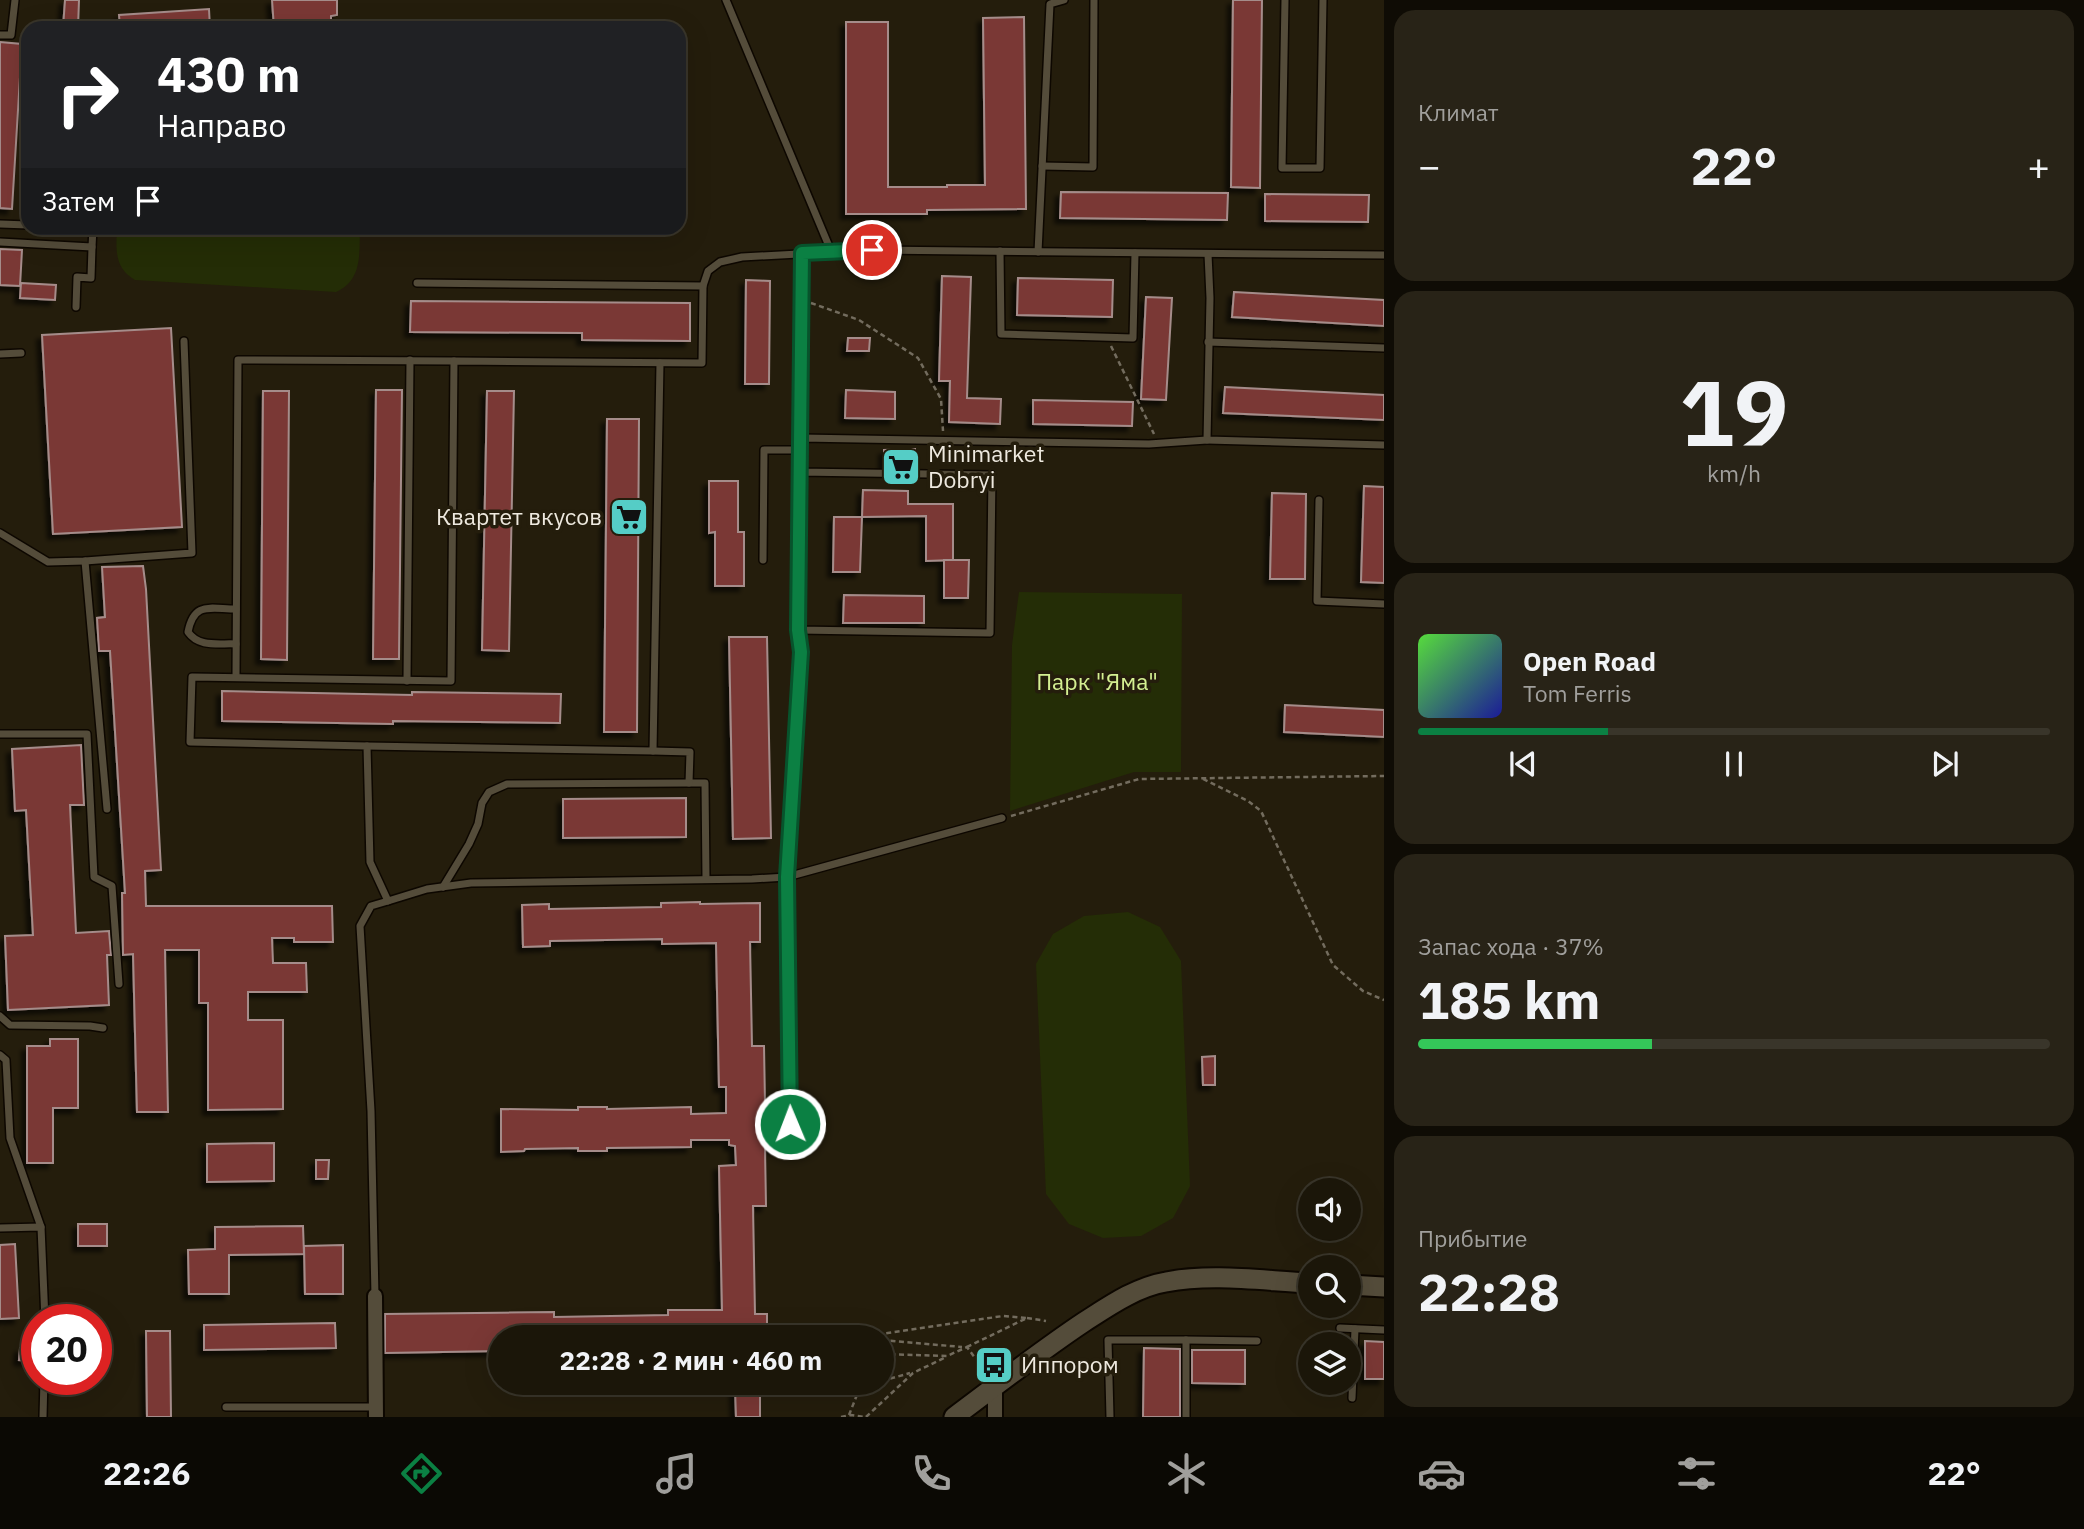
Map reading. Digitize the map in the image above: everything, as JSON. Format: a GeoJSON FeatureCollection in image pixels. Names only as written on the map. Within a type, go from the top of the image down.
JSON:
{"type":"FeatureCollection","features":[{"type":"Feature","properties":{"kind":"main road"},"geometry":{"type":"LineString","coordinates":[[954,1417],[1057,1340],[1108,1306],[1136,1292],[1165,1282],[1208,1278],[1298,1282]]}},
{"type":"Feature","properties":{"kind":"main road"},"geometry":{"type":"LineString","coordinates":[[1361,1286],[1384,1287]]}},
{"type":"Feature","properties":{"kind":"street"},"geometry":{"type":"LineString","coordinates":[[375,1296],[376,1412]]}},
{"type":"Feature","properties":{"kind":"street"},"geometry":{"type":"LineString","coordinates":[[995,1387],[995,1417]]}},
{"type":"Feature","properties":{"kind":"lane"},"geometry":{"type":"LineString","coordinates":[[0,35],[11,35],[15,0]]}},
{"type":"Feature","properties":{"kind":"lane"},"geometry":{"type":"LineString","coordinates":[[726,0],[831,251]]}},
{"type":"Feature","properties":{"kind":"lane"},"geometry":{"type":"LineString","coordinates":[[1038,252],[1050,4],[1064,0]]}},
{"type":"Feature","properties":{"kind":"lane"},"geometry":{"type":"LineString","coordinates":[[1042,166],[1093,167],[1094,0]]}},
{"type":"Feature","properties":{"kind":"lane"},"geometry":{"type":"LineString","coordinates":[[1285,0],[1282,168],[1321,168],[1323,0]]}},
{"type":"Feature","properties":{"kind":"lane"},"geometry":{"type":"LineString","coordinates":[[0,224],[21,225]]}},
{"type":"Feature","properties":{"kind":"lane"},"geometry":{"type":"LineString","coordinates":[[76,307],[77,277],[91,278],[93,235]]}},
{"type":"Feature","properties":{"kind":"lane"},"geometry":{"type":"LineString","coordinates":[[0,242],[92,247]]}},
{"type":"Feature","properties":{"kind":"lane"},"geometry":{"type":"LineString","coordinates":[[236,677],[238,360],[702,363],[703,286],[708,271],[720,262],[742,257],[831,251],[1384,255]]}},
{"type":"Feature","properties":{"kind":"lane"},"geometry":{"type":"LineString","coordinates":[[1000,251],[1001,334],[1133,338],[1135,253]]}},
{"type":"Feature","properties":{"kind":"lane"},"geometry":{"type":"LineString","coordinates":[[790,1124],[787,877],[801,652],[798,630],[802,253]]}},
{"type":"Feature","properties":{"kind":"lane"},"geometry":{"type":"LineString","coordinates":[[1207,440],[1210,298],[1208,254]]}},
{"type":"Feature","properties":{"kind":"lane"},"geometry":{"type":"LineString","coordinates":[[417,283],[703,286]]}},
{"type":"Feature","properties":{"kind":"lane"},"geometry":{"type":"LineString","coordinates":[[0,533],[48,562],[192,552],[184,341]]}},
{"type":"Feature","properties":{"kind":"lane"},"geometry":{"type":"LineString","coordinates":[[1208,342],[1384,348]]}},
{"type":"Feature","properties":{"kind":"lane"},"geometry":{"type":"LineString","coordinates":[[0,354],[21,353]]}},
{"type":"Feature","properties":{"kind":"lane"},"geometry":{"type":"LineString","coordinates":[[407,681],[410,360]]}},
{"type":"Feature","properties":{"kind":"lane"},"geometry":{"type":"LineString","coordinates":[[454,361],[451,681],[192,677],[190,742],[690,752],[689,783]]}},
{"type":"Feature","properties":{"kind":"lane"},"geometry":{"type":"LineString","coordinates":[[653,751],[660,363]]}},
{"type":"Feature","properties":{"kind":"lane"},"geometry":{"type":"LineString","coordinates":[[801,438],[1159,443],[1207,440],[1384,445]]}},
{"type":"Feature","properties":{"kind":"lane"},"geometry":{"type":"LineString","coordinates":[[763,560],[764,450],[801,450]]}},
{"type":"Feature","properties":{"kind":"lane"},"geometry":{"type":"LineString","coordinates":[[798,630],[990,633],[992,475],[800,472]]}},
{"type":"Feature","properties":{"kind":"lane"},"geometry":{"type":"LineString","coordinates":[[1319,500],[1317,601],[1384,604]]}},
{"type":"Feature","properties":{"kind":"lane"},"geometry":{"type":"LineString","coordinates":[[85,561],[107,809]]}},
{"type":"Feature","properties":{"kind":"lane"},"geometry":{"type":"LineString","coordinates":[[236,609],[203,609],[194,612],[188,632],[193,639],[202,643],[236,644]]}},
{"type":"Feature","properties":{"kind":"lane"},"geometry":{"type":"LineString","coordinates":[[0,734],[87,734],[94,877],[112,886],[119,984]]}},
{"type":"Feature","properties":{"kind":"lane"},"geometry":{"type":"LineString","coordinates":[[367,746],[370,863],[388,901]]}},
{"type":"Feature","properties":{"kind":"lane"},"geometry":{"type":"LineString","coordinates":[[443,887],[469,844],[478,824],[482,803],[489,792],[507,784],[705,783],[706,879]]}},
{"type":"Feature","properties":{"kind":"lane"},"geometry":{"type":"LineString","coordinates":[[375,1296],[371,1111],[360,926],[371,906],[427,889],[471,883],[787,877],[1002,818]]}},
{"type":"Feature","properties":{"kind":"lane"},"geometry":{"type":"LineString","coordinates":[[0,1016],[10,1025],[103,1028]]}},
{"type":"Feature","properties":{"kind":"lane"},"geometry":{"type":"LineString","coordinates":[[0,1055],[6,1060],[10,1138],[41,1227],[44,1304]]}},
{"type":"Feature","properties":{"kind":"lane"},"geometry":{"type":"LineString","coordinates":[[0,1228],[41,1227]]}},
{"type":"Feature","properties":{"kind":"lane"},"geometry":{"type":"LineString","coordinates":[[1340,1328],[1384,1330]]}},
{"type":"Feature","properties":{"kind":"lane"},"geometry":{"type":"LineString","coordinates":[[1352,1398],[1354,1329]]}},
{"type":"Feature","properties":{"kind":"lane"},"geometry":{"type":"LineString","coordinates":[[1110,1417],[1108,1340],[1257,1341]]}},
{"type":"Feature","properties":{"kind":"lane"},"geometry":{"type":"LineString","coordinates":[[1186,1340],[1186,1417]]}},
{"type":"Feature","properties":{"kind":"lane"},"geometry":{"type":"LineString","coordinates":[[43,1417],[44,1395]]}},
{"type":"Feature","properties":{"kind":"lane"},"geometry":{"type":"LineString","coordinates":[[226,1407],[376,1412]]}},
{"type":"Feature","properties":{"kind":"path"},"geometry":{"type":"LineString","coordinates":[[802,300],[859,320],[918,358],[941,399],[944,440]]}},
{"type":"Feature","properties":{"kind":"path"},"geometry":{"type":"LineString","coordinates":[[1106,337],[1159,443]]}},
{"type":"Feature","properties":{"kind":"path"},"geometry":{"type":"LineString","coordinates":[[1002,818],[1139,779],[1384,776]]}},
{"type":"Feature","properties":{"kind":"path"},"geometry":{"type":"LineString","coordinates":[[1200,778],[1248,801],[1261,811],[1333,965],[1363,991],[1384,1000]]}},
{"type":"Feature","properties":{"kind":"path"},"geometry":{"type":"LineString","coordinates":[[894,1332],[1003,1316],[1046,1321]]}},
{"type":"Feature","properties":{"kind":"path"},"geometry":{"type":"LineString","coordinates":[[894,1378],[913,1373],[1027,1318]]}},
{"type":"Feature","properties":{"kind":"path"},"geometry":{"type":"LineString","coordinates":[[894,1341],[966,1347],[983,1369]]}},
{"type":"Feature","properties":{"kind":"path"},"geometry":{"type":"LineString","coordinates":[[894,1354],[947,1356]]}},
{"type":"Feature","properties":{"kind":"path"},"geometry":{"type":"LineString","coordinates":[[841,1417],[866,1417],[913,1373]]}},
{"type":"Feature","properties":{"kind":"path"},"geometry":{"type":"LineString","coordinates":[[849,1415],[857,1395]]}},
{"type":"Feature","properties":{"kind":"green space"},"geometry":{"type":"Polygon","coordinates":[[[117,235],[360,235],[355,273],[345,287],[336,292],[135,280],[123,270],[117,251],[117,235]]]}},
{"type":"Feature","properties":{"kind":"green space","name":"Парк \"Яма\""},"geometry":{"type":"Polygon","coordinates":[[[1019,592],[1182,594],[1181,772],[1134,772],[1010,811],[1012,645],[1019,592]]]}},
{"type":"Feature","properties":{"kind":"green space"},"geometry":{"type":"Polygon","coordinates":[[[1128,912],[1160,927],[1181,961],[1190,1186],[1173,1218],[1141,1236],[1103,1238],[1069,1224],[1046,1194],[1036,964],[1053,934],[1084,916],[1128,912]]]}},
{"type":"Feature","properties":{"kind":"building"},"geometry":{"type":"Polygon","coordinates":[[[65,0],[79,0],[78,21],[64,21],[65,0]]]}},
{"type":"Feature","properties":{"kind":"building"},"geometry":{"type":"Polygon","coordinates":[[[272,0],[337,0],[337,15],[331,16],[331,21],[274,21],[272,0]]]}},
{"type":"Feature","properties":{"kind":"building"},"geometry":{"type":"Polygon","coordinates":[[[1233,0],[1262,0],[1260,188],[1231,187],[1233,0]]]}},
{"type":"Feature","properties":{"kind":"building"},"geometry":{"type":"Polygon","coordinates":[[[209,9],[210,21],[119,21],[119,15],[209,9]]]}},
{"type":"Feature","properties":{"kind":"building"},"geometry":{"type":"Polygon","coordinates":[[[1024,17],[1026,209],[927,210],[927,214],[846,214],[846,22],[888,22],[888,187],[947,187],[985,185],[983,18],[1024,17]]]}},
{"type":"Feature","properties":{"kind":"building"},"geometry":{"type":"Polygon","coordinates":[[[0,42],[21,44],[21,60],[12,209],[0,208],[0,42]]]}},
{"type":"Feature","properties":{"kind":"building"},"geometry":{"type":"Polygon","coordinates":[[[1061,192],[1228,193],[1227,220],[1060,218],[1061,192]]]}},
{"type":"Feature","properties":{"kind":"building"},"geometry":{"type":"Polygon","coordinates":[[[1265,194],[1369,195],[1368,222],[1265,221],[1265,194]]]}},
{"type":"Feature","properties":{"kind":"building"},"geometry":{"type":"Polygon","coordinates":[[[0,249],[22,250],[20,286],[0,285],[0,249]]]}},
{"type":"Feature","properties":{"kind":"building"},"geometry":{"type":"Polygon","coordinates":[[[942,276],[971,277],[967,398],[1001,399],[1000,424],[949,422],[950,381],[939,381],[942,276]]]}},
{"type":"Feature","properties":{"kind":"building"},"geometry":{"type":"Polygon","coordinates":[[[1018,278],[1113,280],[1112,317],[1017,315],[1018,278]]]}},
{"type":"Feature","properties":{"kind":"building"},"geometry":{"type":"Polygon","coordinates":[[[746,280],[770,281],[769,384],[745,384],[746,280]]]}},
{"type":"Feature","properties":{"kind":"building"},"geometry":{"type":"Polygon","coordinates":[[[21,283],[56,285],[55,300],[20,298],[21,283]]]}},
{"type":"Feature","properties":{"kind":"building"},"geometry":{"type":"Polygon","coordinates":[[[1234,292],[1384,300],[1384,326],[1232,317],[1234,292]]]}},
{"type":"Feature","properties":{"kind":"building"},"geometry":{"type":"Polygon","coordinates":[[[1146,297],[1172,298],[1166,400],[1141,399],[1146,297]]]}},
{"type":"Feature","properties":{"kind":"building"},"geometry":{"type":"Polygon","coordinates":[[[411,301],[690,303],[690,341],[582,340],[582,333],[410,332],[411,301]]]}},
{"type":"Feature","properties":{"kind":"building"},"geometry":{"type":"Polygon","coordinates":[[[171,328],[182,527],[53,534],[42,335],[171,328]]]}},
{"type":"Feature","properties":{"kind":"building"},"geometry":{"type":"Polygon","coordinates":[[[848,338],[870,338],[869,351],[847,351],[848,338]]]}},
{"type":"Feature","properties":{"kind":"building"},"geometry":{"type":"Polygon","coordinates":[[[1225,387],[1384,395],[1384,420],[1223,413],[1225,387]]]}},
{"type":"Feature","properties":{"kind":"building"},"geometry":{"type":"Polygon","coordinates":[[[376,390],[402,390],[399,659],[373,659],[376,390]]]}},
{"type":"Feature","properties":{"kind":"building"},"geometry":{"type":"Polygon","coordinates":[[[846,390],[895,392],[895,419],[845,418],[846,390]]]}},
{"type":"Feature","properties":{"kind":"building"},"geometry":{"type":"Polygon","coordinates":[[[263,391],[289,391],[287,660],[261,659],[263,391]]]}},
{"type":"Feature","properties":{"kind":"building"},"geometry":{"type":"Polygon","coordinates":[[[487,391],[514,391],[509,651],[482,650],[487,391]]]}},
{"type":"Feature","properties":{"kind":"building"},"geometry":{"type":"Polygon","coordinates":[[[1033,400],[1133,402],[1132,426],[1033,424],[1033,400]]]}},
{"type":"Feature","properties":{"kind":"building"},"geometry":{"type":"Polygon","coordinates":[[[607,419],[639,419],[637,732],[604,732],[607,419]]]}},
{"type":"Feature","properties":{"kind":"building"},"geometry":{"type":"Polygon","coordinates":[[[915,449],[915,468],[884,467],[884,450],[915,449]]]}},
{"type":"Feature","properties":{"kind":"building"},"geometry":{"type":"Polygon","coordinates":[[[709,481],[738,481],[738,532],[744,532],[744,586],[715,586],[715,532],[709,533],[709,481]]]}},
{"type":"Feature","properties":{"kind":"building"},"geometry":{"type":"Polygon","coordinates":[[[1364,486],[1384,487],[1384,583],[1361,582],[1364,486]]]}},
{"type":"Feature","properties":{"kind":"building"},"geometry":{"type":"Polygon","coordinates":[[[863,490],[908,491],[908,504],[953,504],[953,560],[926,561],[926,516],[862,517],[863,490]]]}},
{"type":"Feature","properties":{"kind":"building"},"geometry":{"type":"Polygon","coordinates":[[[1272,493],[1306,494],[1305,579],[1270,579],[1272,493]]]}},
{"type":"Feature","properties":{"kind":"building"},"geometry":{"type":"Polygon","coordinates":[[[834,517],[862,517],[860,572],[833,572],[834,517]]]}},
{"type":"Feature","properties":{"kind":"building"},"geometry":{"type":"Polygon","coordinates":[[[944,560],[969,560],[968,598],[944,598],[944,560]]]}},
{"type":"Feature","properties":{"kind":"building"},"geometry":{"type":"Polygon","coordinates":[[[143,566],[161,870],[145,871],[146,906],[332,906],[333,942],[294,942],[294,938],[272,938],[273,963],[306,963],[307,992],[248,992],[248,1020],[283,1020],[283,1109],[208,1110],[208,1003],[199,1003],[199,950],[165,950],[168,1112],[137,1112],[133,954],[123,955],[122,893],[125,893],[110,651],[99,651],[97,618],[105,617],[102,567],[143,566]]]}},
{"type":"Feature","properties":{"kind":"building"},"geometry":{"type":"Polygon","coordinates":[[[844,595],[924,596],[924,623],[843,623],[844,595]]]}},
{"type":"Feature","properties":{"kind":"building"},"geometry":{"type":"Polygon","coordinates":[[[729,637],[767,637],[771,838],[733,839],[729,637]]]}},
{"type":"Feature","properties":{"kind":"building"},"geometry":{"type":"Polygon","coordinates":[[[222,691],[412,695],[412,692],[561,694],[560,723],[222,721],[222,691]]]}},
{"type":"Feature","properties":{"kind":"building"},"geometry":{"type":"Polygon","coordinates":[[[1285,705],[1384,710],[1384,737],[1284,732],[1285,705]]]}},
{"type":"Feature","properties":{"kind":"building"},"geometry":{"type":"Polygon","coordinates":[[[81,745],[84,805],[70,805],[76,933],[109,931],[109,1005],[8,1010],[5,936],[33,935],[26,810],[15,811],[12,749],[81,745]]]}},
{"type":"Feature","properties":{"kind":"building"},"geometry":{"type":"Polygon","coordinates":[[[686,798],[686,837],[563,838],[563,799],[686,798]]]}},
{"type":"Feature","properties":{"kind":"building"},"geometry":{"type":"Polygon","coordinates":[[[661,903],[760,903],[760,942],[750,942],[752,1046],[764,1046],[765,1103],[778,1103],[778,1148],[765,1148],[766,1206],[753,1206],[755,1314],[767,1314],[767,1325],[488,1325],[488,1351],[385,1353],[385,1314],[554,1312],[554,1317],[668,1315],[668,1310],[722,1310],[719,1166],[736,1165],[735,1146],[729,1145],[729,1140],[691,1140],[691,1147],[607,1148],[607,1151],[578,1151],[578,1148],[525,1149],[501,1152],[501,1109],[691,1107],[691,1114],[726,1113],[726,1087],[719,1087],[716,943],[662,944],[662,939],[550,941],[550,946],[523,947],[522,905],[549,904],[549,909],[661,907],[661,903]]]}},
{"type":"Feature","properties":{"kind":"building"},"geometry":{"type":"Polygon","coordinates":[[[50,1039],[78,1039],[78,1108],[53,1108],[53,1163],[27,1163],[27,1046],[50,1046],[50,1039]]]}},
{"type":"Feature","properties":{"kind":"building"},"geometry":{"type":"Polygon","coordinates":[[[1215,1056],[1215,1085],[1203,1085],[1202,1057],[1215,1056]]]}},
{"type":"Feature","properties":{"kind":"building"},"geometry":{"type":"Polygon","coordinates":[[[274,1143],[274,1181],[207,1182],[207,1144],[274,1143]]]}},
{"type":"Feature","properties":{"kind":"building"},"geometry":{"type":"Polygon","coordinates":[[[316,1160],[329,1160],[328,1179],[316,1179],[316,1160]]]}},
{"type":"Feature","properties":{"kind":"building"},"geometry":{"type":"Polygon","coordinates":[[[78,1224],[107,1224],[107,1246],[78,1246],[78,1224]]]}},
{"type":"Feature","properties":{"kind":"building"},"geometry":{"type":"Polygon","coordinates":[[[303,1226],[304,1254],[229,1255],[229,1294],[189,1294],[188,1250],[215,1249],[215,1227],[303,1226]]]}},
{"type":"Feature","properties":{"kind":"building"},"geometry":{"type":"Polygon","coordinates":[[[15,1244],[19,1318],[0,1319],[0,1245],[15,1244]]]}},
{"type":"Feature","properties":{"kind":"building"},"geometry":{"type":"Polygon","coordinates":[[[343,1245],[343,1294],[305,1294],[304,1246],[343,1245]]]}},
{"type":"Feature","properties":{"kind":"building"},"geometry":{"type":"Polygon","coordinates":[[[335,1323],[336,1348],[204,1350],[204,1325],[335,1323]]]}},
{"type":"Feature","properties":{"kind":"building"},"geometry":{"type":"Polygon","coordinates":[[[146,1331],[170,1331],[171,1417],[147,1417],[146,1331]]]}},
{"type":"Feature","properties":{"kind":"building"},"geometry":{"type":"Polygon","coordinates":[[[1365,1341],[1384,1342],[1384,1379],[1365,1379],[1365,1341]]]}},
{"type":"Feature","properties":{"kind":"building"},"geometry":{"type":"Polygon","coordinates":[[[1144,1348],[1180,1349],[1180,1417],[1143,1417],[1144,1348]]]}},
{"type":"Feature","properties":{"kind":"building"},"geometry":{"type":"Polygon","coordinates":[[[1192,1350],[1245,1350],[1245,1384],[1192,1383],[1192,1350]]]}},
{"type":"Feature","properties":{"kind":"building"},"geometry":{"type":"Polygon","coordinates":[[[735,1395],[760,1395],[760,1417],[736,1417],[735,1395]]]}},
{"type":"Feature","properties":{"kind":"place","name":"Minimarket Dobryi"},"geometry":{"type":"Point","coordinates":[901,467]}},
{"type":"Feature","properties":{"kind":"place","name":"Квартет вкусов"},"geometry":{"type":"Point","coordinates":[629,517]}},
{"type":"Feature","properties":{"kind":"place","name":"Иппором"},"geometry":{"type":"Point","coordinates":[994,1365]}},
{"type":"Feature","properties":{"kind":"route"},"geometry":{"type":"LineString","coordinates":[[790,1124],[787,877],[801,652],[798,630],[802,253],[872,250]]}}]}
